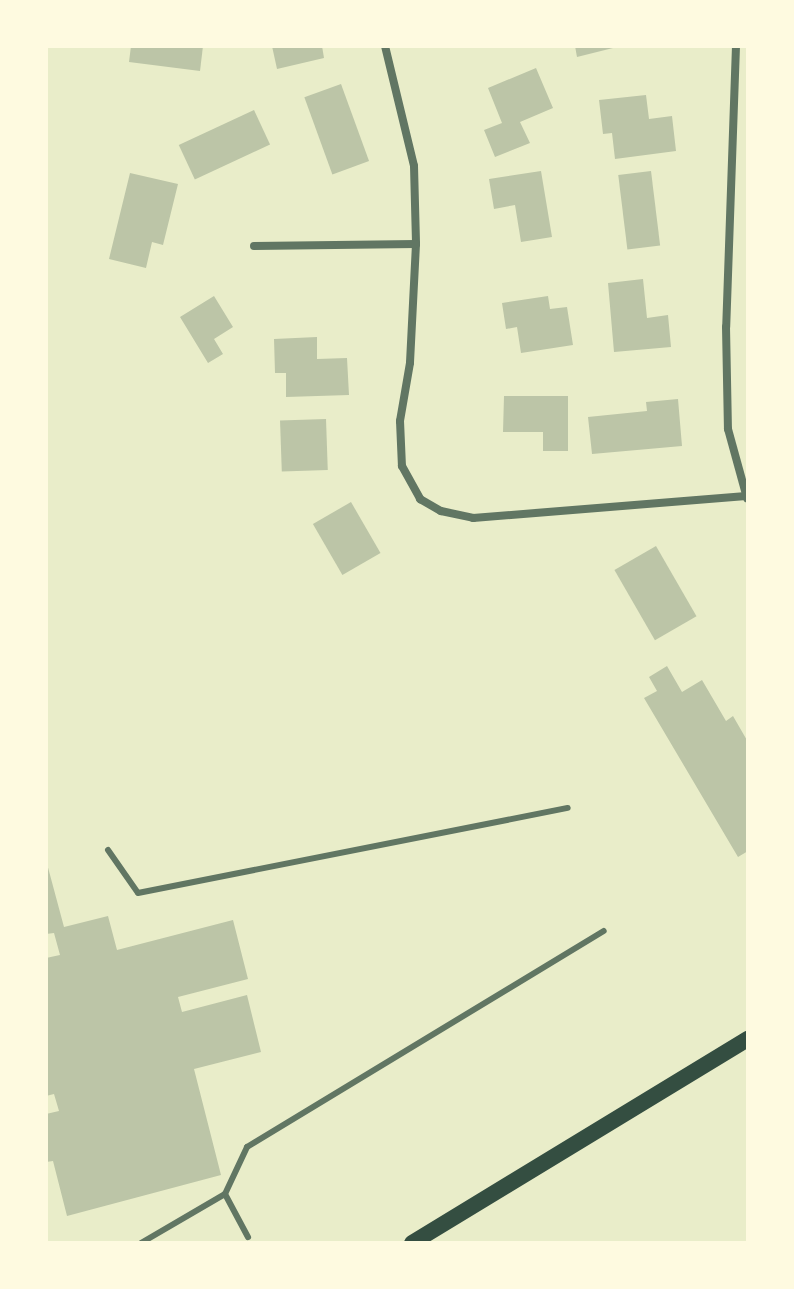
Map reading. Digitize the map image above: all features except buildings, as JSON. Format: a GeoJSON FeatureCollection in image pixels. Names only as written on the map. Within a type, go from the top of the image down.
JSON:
{"type":"FeatureCollection","features":[{"type":"Feature","properties":{"kind":"main road"},"geometry":{"type":"LineString","coordinates":[[412,1243],[748,1039]]}},
{"type":"Feature","properties":{"kind":"street"},"geometry":{"type":"LineString","coordinates":[[385,46],[414,166],[416,244],[410,363],[400,421],[402,466],[420,499],[441,511],[473,518],[747,498],[728,429],[726,327],[737,88],[736,46]]}},
{"type":"Feature","properties":{"kind":"street"},"geometry":{"type":"LineString","coordinates":[[737,88],[748,87]]}},
{"type":"Feature","properties":{"kind":"street"},"geometry":{"type":"LineString","coordinates":[[254,246],[416,244]]}},
{"type":"Feature","properties":{"kind":"lane"},"geometry":{"type":"LineString","coordinates":[[108,850],[138,893],[568,808]]}},
{"type":"Feature","properties":{"kind":"lane"},"geometry":{"type":"LineString","coordinates":[[141,1243],[225,1194],[247,1147],[604,931]]}},
{"type":"Feature","properties":{"kind":"lane"},"geometry":{"type":"LineString","coordinates":[[225,1194],[248,1237]]}}]}
